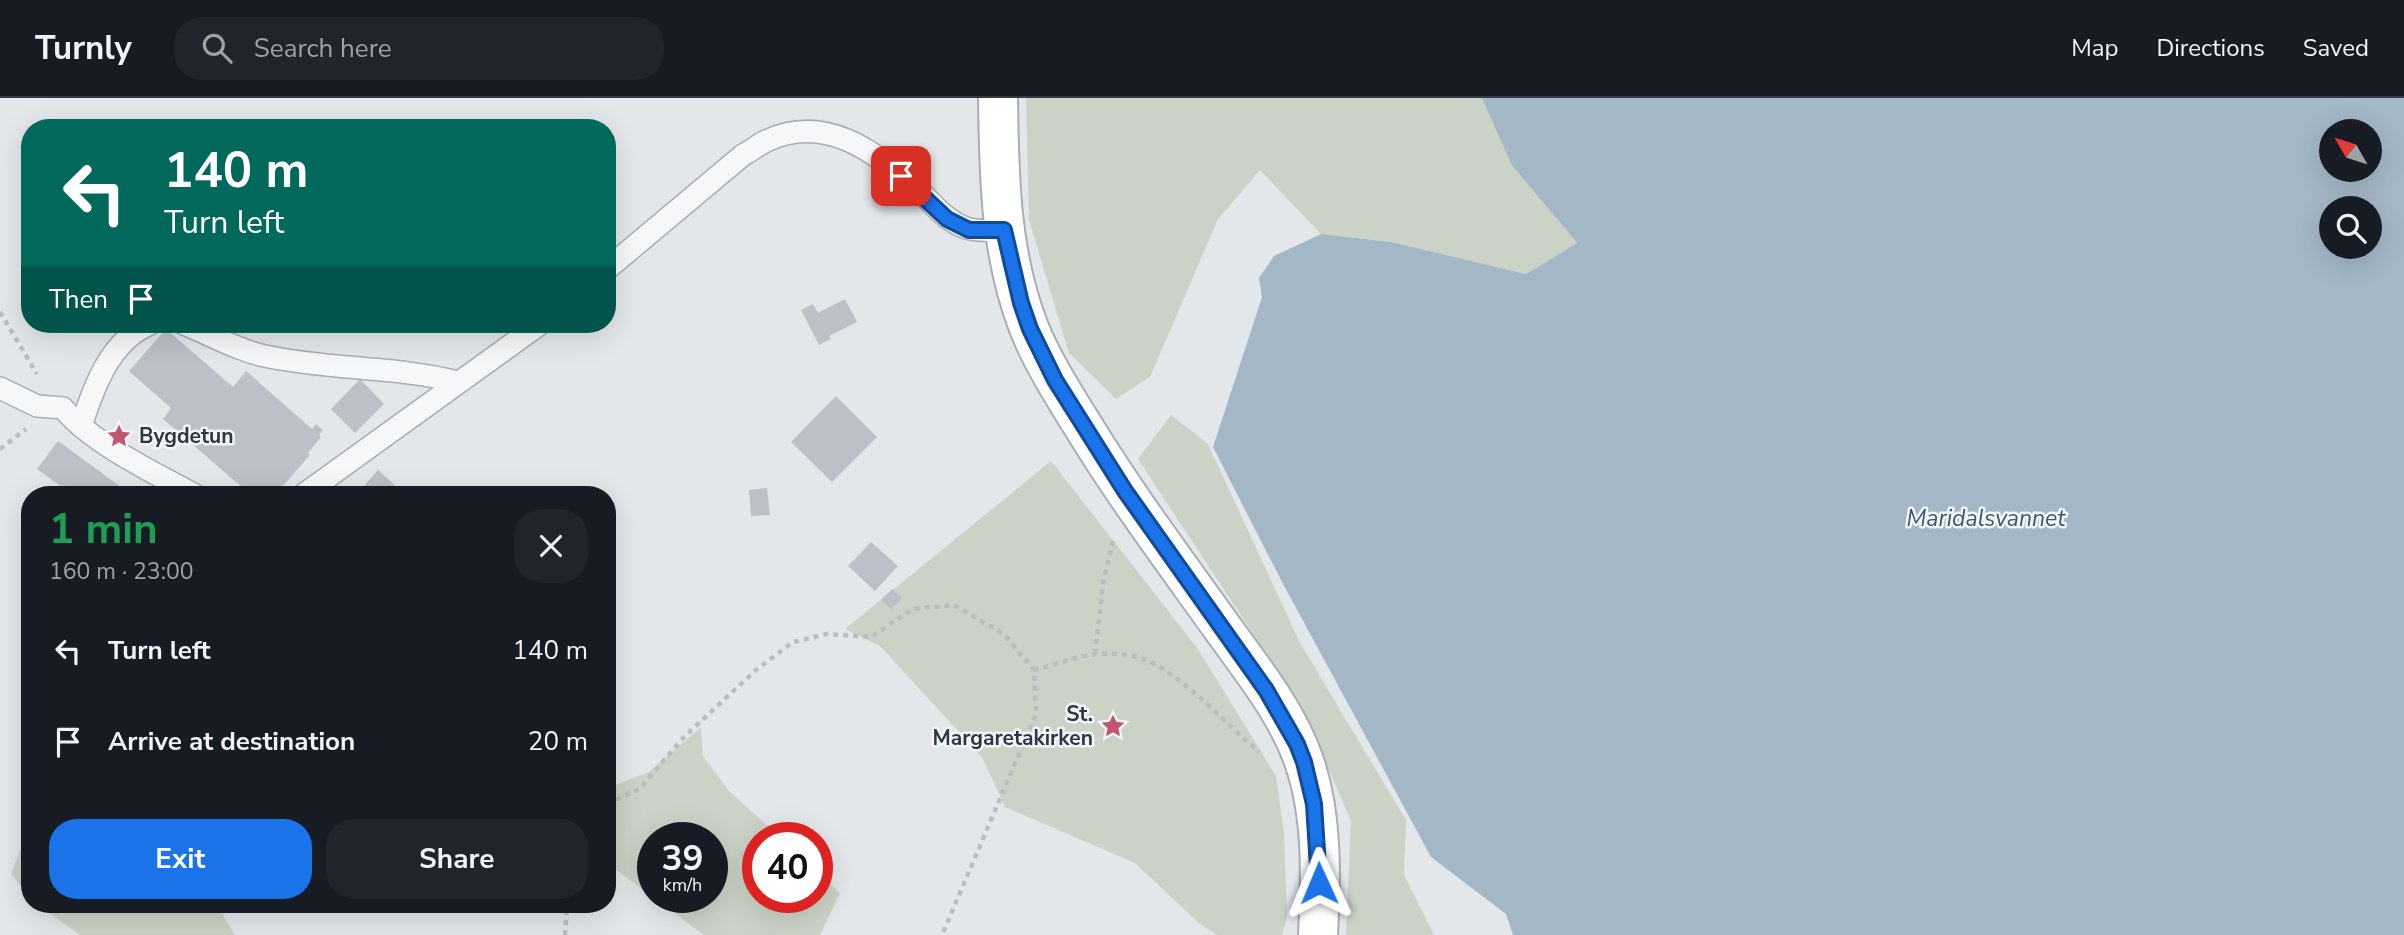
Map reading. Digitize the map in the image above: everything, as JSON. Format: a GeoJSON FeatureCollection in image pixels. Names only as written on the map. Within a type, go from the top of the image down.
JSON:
{"type":"FeatureCollection","features":[{"type":"Feature","properties":{"kind":"street"},"geometry":{"type":"LineString","coordinates":[[998,98],[1004,230],[1018,294],[1040,351],[1068,403],[1125,491],[1257,677],[1297,744],[1310,782],[1317,825],[1320,868],[1318,935]]}},
{"type":"Feature","properties":{"kind":"lane"},"geometry":{"type":"LineString","coordinates":[[616,261],[743,155],[766,141],[791,133],[818,132],[847,138],[870,150],[916,188],[947,219],[969,230],[1004,230]]}},
{"type":"Feature","properties":{"kind":"lane"},"geometry":{"type":"LineString","coordinates":[[80,426],[92,390],[119,347],[134,333]]}},
{"type":"Feature","properties":{"kind":"lane"},"geometry":{"type":"LineString","coordinates":[[206,333],[261,355],[314,365],[429,374],[458,382]]}},
{"type":"Feature","properties":{"kind":"lane"},"geometry":{"type":"LineString","coordinates":[[315,486],[527,333]]}},
{"type":"Feature","properties":{"kind":"lane"},"geometry":{"type":"LineString","coordinates":[[0,388],[37,406],[63,408],[80,426],[99,440],[179,486]]}},
{"type":"Feature","properties":{"kind":"path"},"geometry":{"type":"LineString","coordinates":[[0,312],[38,376],[63,408]]}},
{"type":"Feature","properties":{"kind":"path"},"geometry":{"type":"LineString","coordinates":[[1095,654],[1103,583],[1113,541],[1114,511],[1116,503],[1125,491]]}},
{"type":"Feature","properties":{"kind":"path"},"geometry":{"type":"LineString","coordinates":[[616,800],[639,789],[684,737],[756,670],[793,642],[827,634],[871,637],[913,609],[954,605],[1004,634],[1034,670],[1036,714],[942,935]]}},
{"type":"Feature","properties":{"kind":"path"},"geometry":{"type":"LineString","coordinates":[[1034,670],[1095,654],[1128,655],[1149,661],[1163,669],[1261,754]]}},
{"type":"Feature","properties":{"kind":"path"},"geometry":{"type":"LineString","coordinates":[[565,935],[566,913]]}},
{"type":"Feature","properties":{"kind":"shaded area"},"geometry":{"type":"Polygon","coordinates":[[[1026,98],[1482,98],[1511,164],[1577,243],[1526,274],[1391,242],[1321,234],[1260,170],[1218,219],[1150,377],[1116,399],[1069,353],[1029,220],[1026,98]]]}},
{"type":"Feature","properties":{"kind":"shaded area"},"geometry":{"type":"Polygon","coordinates":[[[1171,415],[1208,444],[1299,641],[1406,820],[1404,875],[1434,935],[1346,935],[1351,821],[1302,708],[1138,459],[1171,415]]]}},
{"type":"Feature","properties":{"kind":"shaded area"},"geometry":{"type":"Polygon","coordinates":[[[1051,461],[1198,649],[1276,776],[1284,832],[1287,917],[1282,935],[1217,935],[1199,923],[1135,863],[1005,807],[982,757],[880,646],[845,629],[1051,461]]]}},
{"type":"Feature","properties":{"kind":"shaded area"},"geometry":{"type":"Polygon","coordinates":[[[701,727],[703,756],[729,791],[763,822],[742,822],[742,913],[830,913],[820,935],[704,935],[674,913],[728,913],[728,822],[637,822],[637,885],[616,870],[616,785],[649,772],[701,727]]]}},
{"type":"Feature","properties":{"kind":"shaded area"},"geometry":{"type":"Polygon","coordinates":[[[21,848],[21,886],[11,874],[21,848]]]}},
{"type":"Feature","properties":{"kind":"shaded area"},"geometry":{"type":"Polygon","coordinates":[[[833,887],[840,893],[833,908],[833,887]]]}},
{"type":"Feature","properties":{"kind":"shaded area"},"geometry":{"type":"Polygon","coordinates":[[[49,913],[222,913],[235,935],[80,935],[49,913]]]}},
{"type":"Feature","properties":{"kind":"water","name":"Maridalsvannet"},"geometry":{"type":"Polygon","coordinates":[[[1482,98],[2404,98],[2404,935],[1513,935],[1506,914],[1431,857],[1282,582],[1213,447],[1262,297],[1259,278],[1274,256],[1321,234],[1391,242],[1526,274],[1577,243],[1511,164],[1482,98]]]}},
{"type":"Feature","properties":{"kind":"building"},"geometry":{"type":"Polygon","coordinates":[[[845,299],[857,322],[829,336],[831,339],[819,345],[801,310],[813,304],[818,313],[845,299]]]}},
{"type":"Feature","properties":{"kind":"building"},"geometry":{"type":"Polygon","coordinates":[[[162,333],[171,333],[233,387],[246,371],[312,429],[316,424],[323,430],[319,435],[321,437],[308,453],[310,455],[283,486],[241,486],[163,419],[171,408],[129,371],[162,333]]]}},
{"type":"Feature","properties":{"kind":"building"},"geometry":{"type":"Polygon","coordinates":[[[360,379],[384,404],[355,433],[331,409],[360,379]]]}},
{"type":"Feature","properties":{"kind":"building"},"geometry":{"type":"Polygon","coordinates":[[[836,396],[877,437],[832,482],[791,442],[836,396]]]}},
{"type":"Feature","properties":{"kind":"building"},"geometry":{"type":"Polygon","coordinates":[[[58,441],[120,486],[61,486],[37,469],[58,441]]]}},
{"type":"Feature","properties":{"kind":"building"},"geometry":{"type":"Polygon","coordinates":[[[378,470],[396,486],[364,486],[378,470]]]}},
{"type":"Feature","properties":{"kind":"building"},"geometry":{"type":"Polygon","coordinates":[[[767,488],[770,515],[751,516],[749,490],[767,488]]]}},
{"type":"Feature","properties":{"kind":"building"},"geometry":{"type":"Polygon","coordinates":[[[871,542],[898,566],[875,591],[848,566],[871,542]]]}},
{"type":"Feature","properties":{"kind":"building"},"geometry":{"type":"Polygon","coordinates":[[[892,589],[902,598],[891,609],[881,600],[892,589]]]}},
{"type":"Feature","properties":{"kind":"place","name":"Bygdetun"},"geometry":{"type":"Point","coordinates":[119,436]}},
{"type":"Feature","properties":{"kind":"place","name":"St. Margaretakirken"},"geometry":{"type":"Point","coordinates":[1113,726]}},
{"type":"Feature","properties":{"kind":"route"},"geometry":{"type":"LineString","coordinates":[[901,176],[947,219],[969,230],[1004,230],[1021,303],[1030,329],[1055,380],[1125,491],[1266,690],[1297,744],[1310,782],[1314,804],[1319,883]]}}]}
